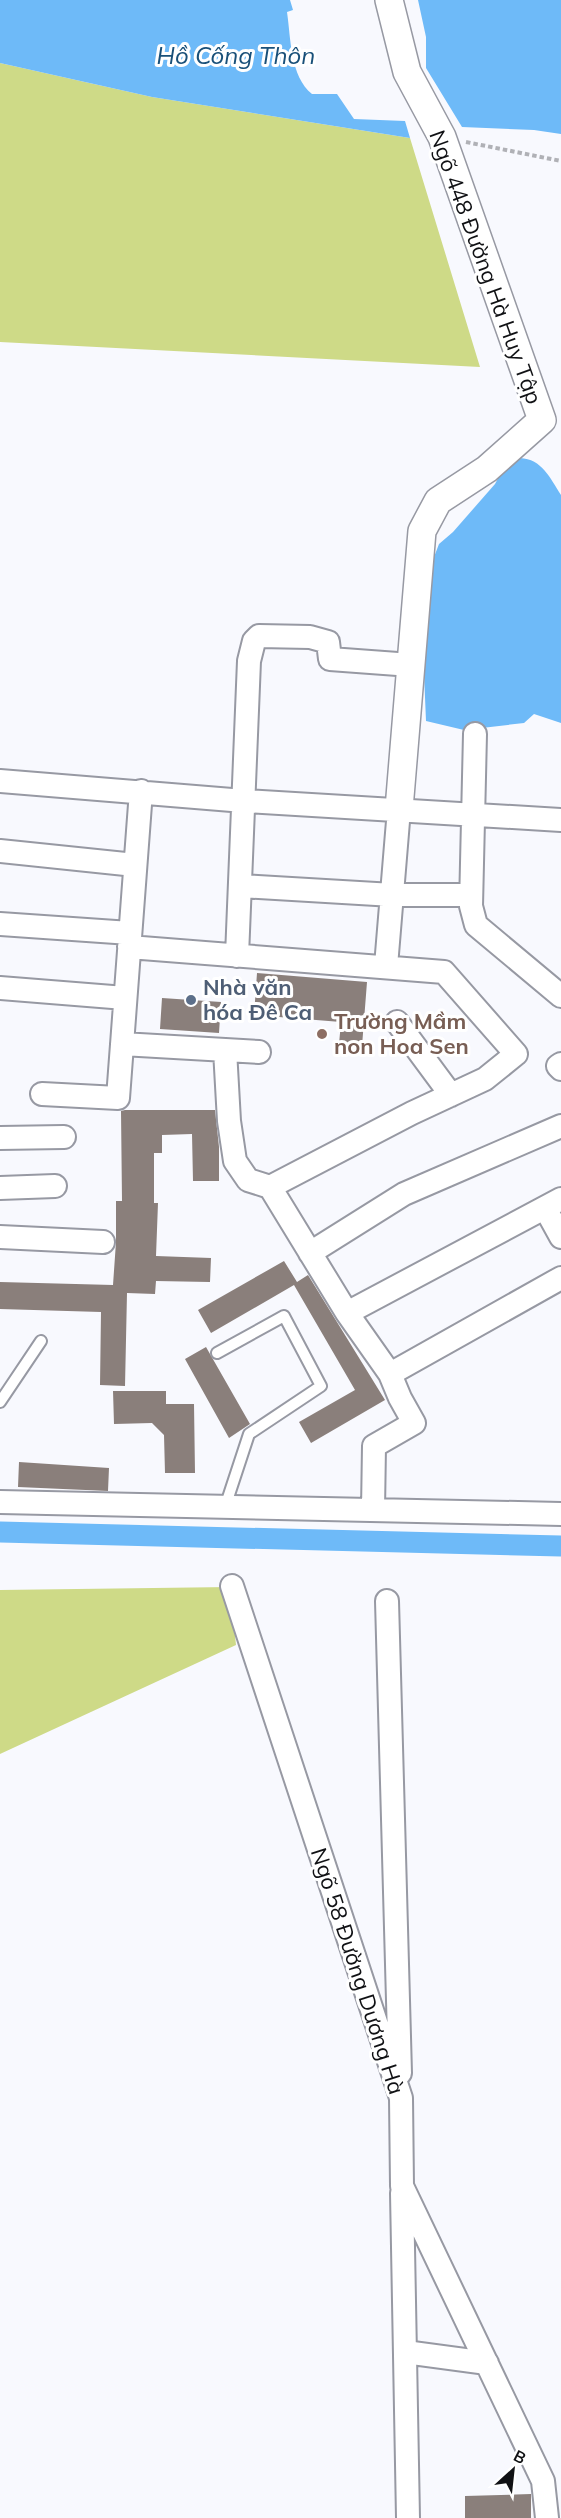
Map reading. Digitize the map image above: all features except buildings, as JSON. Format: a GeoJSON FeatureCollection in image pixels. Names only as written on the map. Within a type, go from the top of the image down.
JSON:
{"type":"FeatureCollection","features":[{"type":"Feature","properties":{"kind":"street","name":"Ngõ 448 Đường Hà Huy Tập"},"geometry":{"type":"LineString","coordinates":[[389,0],[407,72],[442,137],[542,420],[487,469],[438,501],[422,531],[399,809]]}},
{"type":"Feature","properties":{"kind":"street"},"geometry":{"type":"LineString","coordinates":[[237,956],[249,661],[254,641],[259,636],[310,637],[328,642],[330,659],[411,665]]}},
{"type":"Feature","properties":{"kind":"street"},"geometry":{"type":"LineString","coordinates":[[475,734],[471,906],[476,925],[561,996]]}},
{"type":"Feature","properties":{"kind":"street"},"geometry":{"type":"LineString","coordinates":[[0,781],[244,801],[561,820]]}},
{"type":"Feature","properties":{"kind":"street"},"geometry":{"type":"LineString","coordinates":[[42,1094],[118,1098],[141,791]]}},
{"type":"Feature","properties":{"kind":"street"},"geometry":{"type":"LineString","coordinates":[[386,966],[399,809]]}},
{"type":"Feature","properties":{"kind":"street"},"geometry":{"type":"LineString","coordinates":[[0,851],[135,865]]}},
{"type":"Feature","properties":{"kind":"street"},"geometry":{"type":"LineString","coordinates":[[241,886],[393,895],[471,895]]}},
{"type":"Feature","properties":{"kind":"street"},"geometry":{"type":"LineString","coordinates":[[0,924],[237,956],[444,972],[516,1054],[485,1079],[270,1187]]}},
{"type":"Feature","properties":{"kind":"street"},"geometry":{"type":"LineString","coordinates":[[0,988],[125,998]]}},
{"type":"Feature","properties":{"kind":"street"},"geometry":{"type":"LineString","coordinates":[[397,1022],[451,1095]]}},
{"type":"Feature","properties":{"kind":"street"},"geometry":{"type":"LineString","coordinates":[[122,1044],[259,1052]]}},
{"type":"Feature","properties":{"kind":"street"},"geometry":{"type":"LineString","coordinates":[[225,1050],[229,1121],[235,1161],[248,1180],[270,1187],[347,1313],[390,1374],[414,1423],[374,1446],[373,1510]]}},
{"type":"Feature","properties":{"kind":"street"},"geometry":{"type":"LineString","coordinates":[[561,1064],[558,1066],[561,1069]]}},
{"type":"Feature","properties":{"kind":"street"},"geometry":{"type":"LineString","coordinates":[[310,1253],[404,1194],[561,1126]]}},
{"type":"Feature","properties":{"kind":"street"},"geometry":{"type":"LineString","coordinates":[[0,1138],[64,1137]]}},
{"type":"Feature","properties":{"kind":"street"},"geometry":{"type":"LineString","coordinates":[[0,1188],[55,1186]]}},
{"type":"Feature","properties":{"kind":"street"},"geometry":{"type":"LineString","coordinates":[[347,1313],[553,1204],[561,1237]]}},
{"type":"Feature","properties":{"kind":"street"},"geometry":{"type":"LineString","coordinates":[[0,1237],[103,1242]]}},
{"type":"Feature","properties":{"kind":"street"},"geometry":{"type":"LineString","coordinates":[[390,1374],[561,1278]]}},
{"type":"Feature","properties":{"kind":"street"},"geometry":{"type":"LineString","coordinates":[[0,1502],[561,1514]]}},
{"type":"Feature","properties":{"kind":"street","name":"Ngõ 58 Đường Dương Hà"},"geometry":{"type":"LineString","coordinates":[[232,1586],[401,2098],[402,2186],[487,2363],[552,2481],[547,2518]]}},
{"type":"Feature","properties":{"kind":"street"},"geometry":{"type":"LineString","coordinates":[[387,1601],[401,2098]]}},
{"type":"Feature","properties":{"kind":"street"},"geometry":{"type":"LineString","coordinates":[[402,2186],[408,2518]]}},
{"type":"Feature","properties":{"kind":"street"},"geometry":{"type":"LineString","coordinates":[[405,2352],[487,2363]]}},
{"type":"Feature","properties":{"kind":"lane"},"geometry":{"type":"LineString","coordinates":[[217,1353],[285,1316],[321,1386],[249,1434],[225,1507]]}},
{"type":"Feature","properties":{"kind":"lane"},"geometry":{"type":"LineString","coordinates":[[0,1402],[41,1341]]}},
{"type":"Feature","properties":{"kind":"path"},"geometry":{"type":"LineString","coordinates":[[442,137],[561,161]]}},
{"type":"Feature","properties":{"kind":"green space"},"geometry":{"type":"Polygon","coordinates":[[[0,63],[152,97],[410,138],[480,367],[0,342],[0,63]]]}},
{"type":"Feature","properties":{"kind":"green space"},"geometry":{"type":"Polygon","coordinates":[[[230,1587],[236,1645],[0,1754],[0,1590],[230,1587]]]}},
{"type":"Feature","properties":{"kind":"water","name":"Hồ Cống Thôn"},"geometry":{"type":"Polygon","coordinates":[[[0,0],[290,0],[293,10],[287,12],[293,56],[299,77],[305,86],[312,94],[337,94],[354,119],[405,121],[410,138],[152,97],[0,63],[0,0]]]}},
{"type":"Feature","properties":{"kind":"water"},"geometry":{"type":"Polygon","coordinates":[[[418,0],[561,0],[561,134],[534,130],[462,127],[426,68],[426,37],[418,0]]]}},
{"type":"Feature","properties":{"kind":"water"},"geometry":{"type":"Polygon","coordinates":[[[520,458],[528,459],[540,466],[561,495],[561,723],[534,714],[524,723],[464,730],[426,721],[424,673],[429,570],[439,544],[453,532],[495,484],[502,471],[520,458]]]}},
{"type":"Feature","properties":{"kind":"waterway"},"geometry":{"type":"LineString","coordinates":[[0,1532],[561,1546]]}},
{"type":"Feature","properties":{"kind":"place","name":"Nhà văn hóa Đê Ca"},"geometry":{"type":"Point","coordinates":[191,1000]}},
{"type":"Feature","properties":{"kind":"place","name":"Trường Mầm non Hoa Sen"},"geometry":{"type":"Point","coordinates":[322,1034]}}]}
